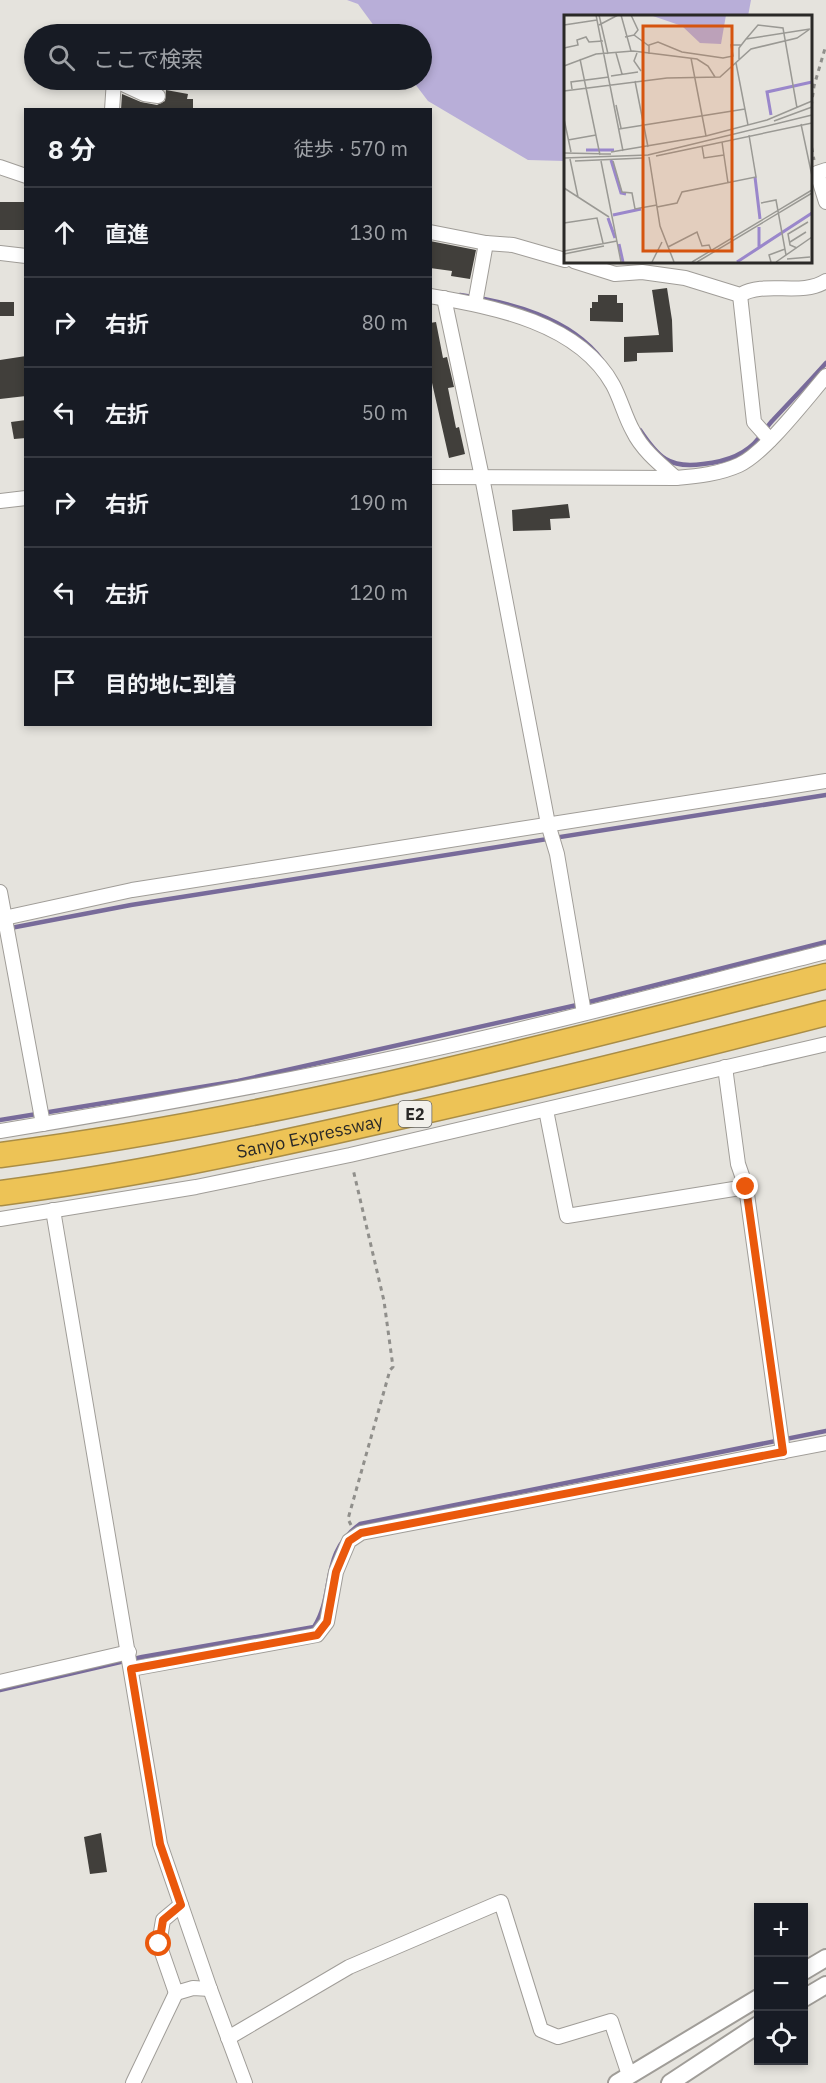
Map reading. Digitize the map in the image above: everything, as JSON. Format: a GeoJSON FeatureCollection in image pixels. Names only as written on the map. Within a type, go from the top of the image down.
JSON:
{"type":"FeatureCollection","features":[{"type":"Feature","properties":{"kind":"highway","name":"Sanyo Expressway"},"geometry":{"type":"LineString","coordinates":[[0,1155],[247,1114],[474,1064],[826,976]]}},
{"type":"Feature","properties":{"kind":"highway","name":"Sanyo Expressway"},"geometry":{"type":"LineString","coordinates":[[0,1193],[235,1154],[665,1055],[826,1013]]}},
{"type":"Feature","properties":{"kind":"street"},"geometry":{"type":"LineString","coordinates":[[112,108],[113,90]]}},
{"type":"Feature","properties":{"kind":"street"},"geometry":{"type":"LineString","coordinates":[[135,90],[158,96]]}},
{"type":"Feature","properties":{"kind":"street"},"geometry":{"type":"LineString","coordinates":[[0,166],[24,175]]}},
{"type":"Feature","properties":{"kind":"street"},"geometry":{"type":"LineString","coordinates":[[821,171],[826,202]]}},
{"type":"Feature","properties":{"kind":"street"},"geometry":{"type":"LineString","coordinates":[[432,231],[486,243],[513,245],[564,260]]}},
{"type":"Feature","properties":{"kind":"street"},"geometry":{"type":"LineString","coordinates":[[476,300],[486,243]]}},
{"type":"Feature","properties":{"kind":"street"},"geometry":{"type":"LineString","coordinates":[[0,253],[24,256]]}},
{"type":"Feature","properties":{"kind":"street"},"geometry":{"type":"LineString","coordinates":[[577,262],[615,274],[642,273],[685,278],[740,295]]}},
{"type":"Feature","properties":{"kind":"street"},"geometry":{"type":"LineString","coordinates":[[740,295],[746,291],[773,287],[804,288],[820,285],[826,281]]}},
{"type":"Feature","properties":{"kind":"street"},"geometry":{"type":"LineString","coordinates":[[740,295],[754,422],[766,436]]}},
{"type":"Feature","properties":{"kind":"street"},"geometry":{"type":"LineString","coordinates":[[583,1006],[554,844],[482,477],[437,297],[476,300],[532,320],[567,339],[601,366],[613,386],[634,434],[656,461],[676,478]]}},
{"type":"Feature","properties":{"kind":"street"},"geometry":{"type":"LineString","coordinates":[[432,477],[676,478],[715,474],[741,465],[766,436],[826,376]]}},
{"type":"Feature","properties":{"kind":"street"},"geometry":{"type":"LineString","coordinates":[[0,501],[24,498]]}},
{"type":"Feature","properties":{"kind":"street"},"geometry":{"type":"LineString","coordinates":[[5,924],[132,890],[549,827],[826,781]]}},
{"type":"Feature","properties":{"kind":"street"},"geometry":{"type":"LineString","coordinates":[[0,892],[41,1117]]}},
{"type":"Feature","properties":{"kind":"street"},"geometry":{"type":"LineString","coordinates":[[0,1131],[41,1117],[286,1081],[409,1055],[583,1006],[826,952]]}},
{"type":"Feature","properties":{"kind":"street"},"geometry":{"type":"LineString","coordinates":[[0,1219],[196,1187],[350,1155],[826,1044]]}},
{"type":"Feature","properties":{"kind":"street"},"geometry":{"type":"LineString","coordinates":[[725,1067],[738,1164],[746,1187],[782,1444]]}},
{"type":"Feature","properties":{"kind":"street"},"geometry":{"type":"LineString","coordinates":[[546,1110],[567,1216],[746,1187]]}},
{"type":"Feature","properties":{"kind":"street"},"geometry":{"type":"LineString","coordinates":[[53,1210],[160,1844],[245,2083]]}},
{"type":"Feature","properties":{"kind":"street"},"geometry":{"type":"LineString","coordinates":[[0,1682],[130,1660],[317,1635],[327,1622],[336,1572],[349,1541],[361,1533],[782,1444],[826,1443]]}},
{"type":"Feature","properties":{"kind":"street"},"geometry":{"type":"LineString","coordinates":[[228,2038],[350,1967],[501,1902],[541,2030],[558,2037],[611,2021],[623,2079],[754,2001]]}},
{"type":"Feature","properties":{"kind":"street"},"geometry":{"type":"LineString","coordinates":[[133,2083],[176,1993],[159,1944],[163,1920],[181,1905]]}},
{"type":"Feature","properties":{"kind":"street"},"geometry":{"type":"LineString","coordinates":[[808,1969],[826,1958]]}},
{"type":"Feature","properties":{"kind":"street"},"geometry":{"type":"LineString","coordinates":[[808,1996],[826,1985]]}},
{"type":"Feature","properties":{"kind":"street"},"geometry":{"type":"LineString","coordinates":[[176,1993],[194,1988],[210,1989]]}},
{"type":"Feature","properties":{"kind":"street"},"geometry":{"type":"LineString","coordinates":[[670,2083],[754,2028]]}},
{"type":"Feature","properties":{"kind":"path"},"geometry":{"type":"LineString","coordinates":[[811,108],[814,86],[826,45]]}},
{"type":"Feature","properties":{"kind":"path"},"geometry":{"type":"LineString","coordinates":[[811,142],[821,171]]}},
{"type":"Feature","properties":{"kind":"path"},"geometry":{"type":"LineString","coordinates":[[350,1155],[384,1301],[393,1367],[390,1370],[348,1519],[351,1524]]}},
{"type":"Feature","properties":{"kind":"shaded area"},"geometry":{"type":"Polygon","coordinates":[[[347,0],[751,0],[748,15],[564,15],[564,161],[528,160],[428,101],[420,90],[432,90],[432,24],[373,24],[358,4],[347,0]]]}},
{"type":"Feature","properties":{"kind":"building"},"geometry":{"type":"Polygon","coordinates":[[[166,90],[188,94],[187,99],[193,99],[193,108],[121,108],[122,94],[141,102],[157,105],[165,101],[166,90]]]}},
{"type":"Feature","properties":{"kind":"building"},"geometry":{"type":"Polygon","coordinates":[[[0,202],[24,202],[24,230],[0,230],[0,202]]]}},
{"type":"Feature","properties":{"kind":"building"},"geometry":{"type":"Polygon","coordinates":[[[432,241],[476,250],[470,279],[451,276],[452,271],[432,268],[432,241]]]}},
{"type":"Feature","properties":{"kind":"building"},"geometry":{"type":"Polygon","coordinates":[[[667,288],[672,320],[673,352],[637,353],[637,361],[624,362],[624,337],[659,335],[652,290],[667,288]]]}},
{"type":"Feature","properties":{"kind":"building"},"geometry":{"type":"Polygon","coordinates":[[[598,295],[617,295],[617,303],[623,303],[623,322],[590,321],[590,308],[592,308],[592,302],[598,302],[598,295]]]}},
{"type":"Feature","properties":{"kind":"building"},"geometry":{"type":"Polygon","coordinates":[[[0,302],[14,302],[14,316],[0,316],[0,302]]]}},
{"type":"Feature","properties":{"kind":"building"},"geometry":{"type":"Polygon","coordinates":[[[436,322],[443,358],[447,357],[454,387],[448,388],[456,428],[459,427],[465,454],[449,458],[432,383],[432,323],[436,322]]]}},
{"type":"Feature","properties":{"kind":"building"},"geometry":{"type":"Polygon","coordinates":[[[24,356],[24,396],[0,399],[0,360],[24,356]]]}},
{"type":"Feature","properties":{"kind":"building"},"geometry":{"type":"Polygon","coordinates":[[[24,420],[24,438],[14,439],[11,422],[24,420]]]}},
{"type":"Feature","properties":{"kind":"building"},"geometry":{"type":"Polygon","coordinates":[[[568,504],[570,518],[550,519],[551,530],[513,531],[512,510],[568,504]]]}},
{"type":"Feature","properties":{"kind":"building"},"geometry":{"type":"Polygon","coordinates":[[[101,1833],[107,1872],[90,1874],[84,1837],[101,1833]]]}},
{"type":"Feature","properties":{"kind":"waterway"},"geometry":{"type":"LineString","coordinates":[[460,295],[518,307],[556,322],[589,345],[602,360]]}},
{"type":"Feature","properties":{"kind":"waterway"},"geometry":{"type":"LineString","coordinates":[[640,430],[659,454],[673,463],[691,465],[719,462],[734,457],[741,454],[761,436],[771,422],[826,363]]}},
{"type":"Feature","properties":{"kind":"waterway"},"geometry":{"type":"LineString","coordinates":[[0,930],[131,905],[826,795]]}},
{"type":"Feature","properties":{"kind":"waterway"},"geometry":{"type":"LineString","coordinates":[[0,1120],[238,1081],[577,1005],[826,942]]}},
{"type":"Feature","properties":{"kind":"waterway"},"geometry":{"type":"LineString","coordinates":[[0,1690],[142,1657],[314,1627],[321,1614],[333,1561],[347,1536],[360,1524],[826,1431]]}},
{"type":"Feature","properties":{"kind":"route"},"geometry":{"type":"LineString","coordinates":[[159,1944],[163,1920],[181,1905],[160,1844],[131,1669],[317,1635],[327,1622],[336,1572],[349,1541],[361,1533],[783,1452],[746,1187]]}}]}
